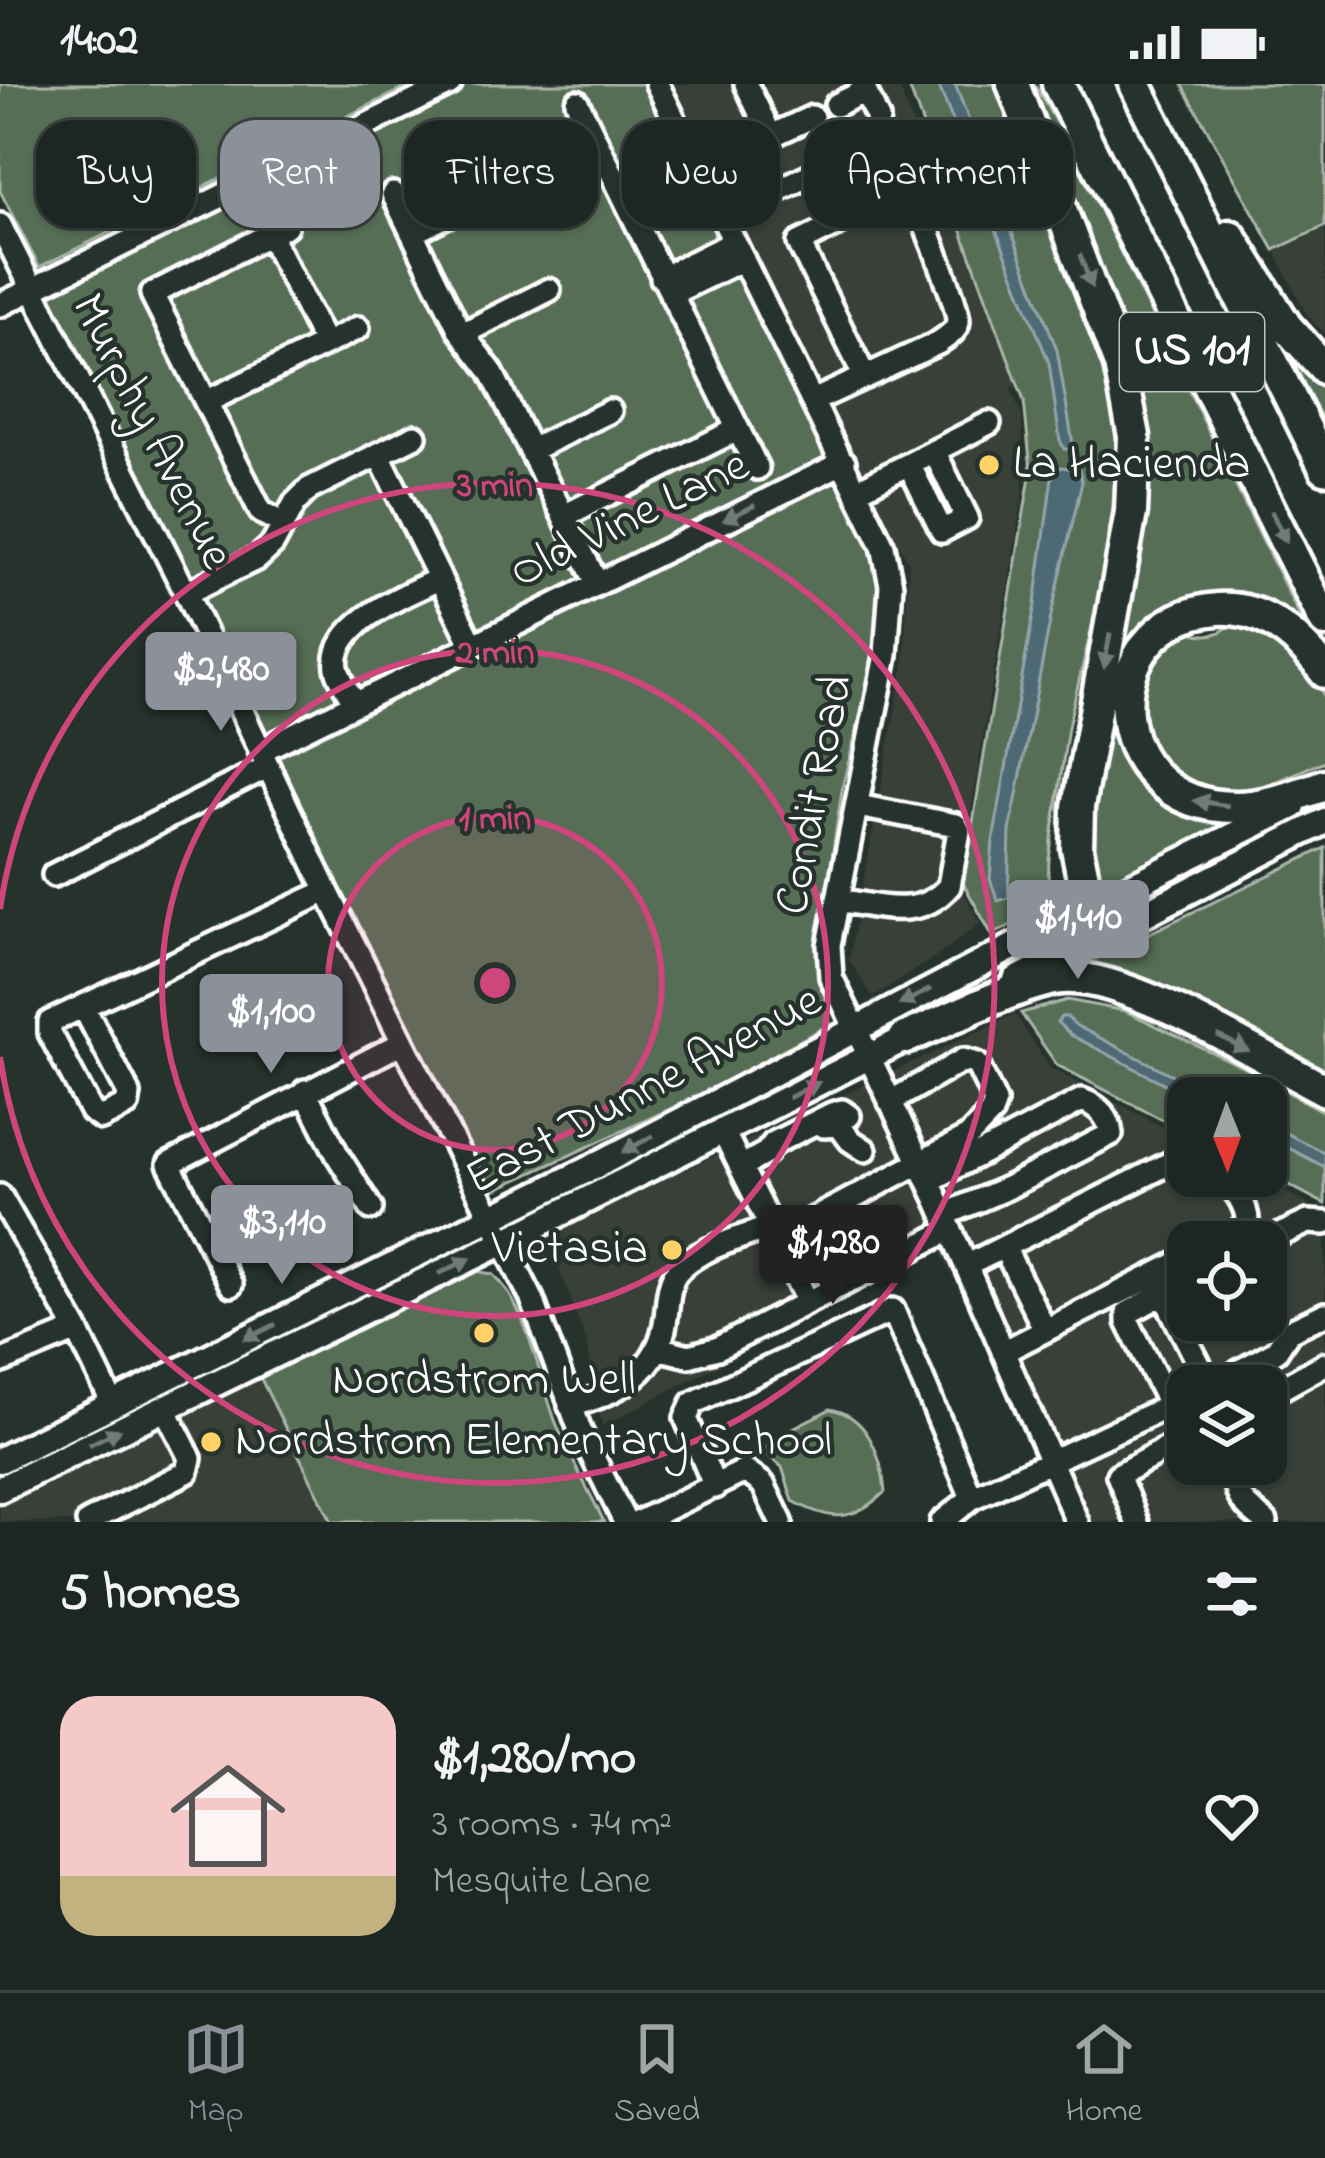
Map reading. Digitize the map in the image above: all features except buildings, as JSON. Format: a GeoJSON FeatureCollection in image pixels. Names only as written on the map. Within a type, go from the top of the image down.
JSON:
{"type":"FeatureCollection","features":[{"type":"Feature","properties":{"kind":"highway"},"geometry":{"type":"LineString","coordinates":[[1013,84],[1112,340],[1134,436],[1128,536],[1076,828],[1089,907],[1106,917],[1132,921]]}},
{"type":"Feature","properties":{"kind":"highway","name":"US 101"},"geometry":{"type":"LineString","coordinates":[[1058,84],[1325,620]]}},
{"type":"Feature","properties":{"kind":"highway"},"geometry":{"type":"LineString","coordinates":[[1136,86],[1274,307],[1325,369]]}},
{"type":"Feature","properties":{"kind":"highway","name":"US 101"},"geometry":{"type":"LineString","coordinates":[[1136,86],[1325,467]]}},
{"type":"Feature","properties":{"kind":"highway"},"geometry":{"type":"LineString","coordinates":[[1325,672],[1296,639],[1266,617],[1237,609],[1197,612],[1170,623],[1142,653],[1129,684],[1126,723],[1142,763],[1162,785],[1202,804],[1250,806],[1325,788]]}},
{"type":"Feature","properties":{"kind":"highway"},"geometry":{"type":"LineString","coordinates":[[904,1038],[1042,982],[1088,979],[1144,997],[1325,1090]]}},
{"type":"Feature","properties":{"kind":"main road","name":"East Dunne Avenue"},"geometry":{"type":"LineString","coordinates":[[0,1460],[493,1218],[1325,788]]}},
{"type":"Feature","properties":{"kind":"main road","name":"East Dunne Avenue"},"geometry":{"type":"LineString","coordinates":[[0,1489],[504,1242],[1325,821]]}},
{"type":"Feature","properties":{"kind":"main road"},"geometry":{"type":"LineString","coordinates":[[0,1473],[63,1442],[71,1425]]}},
{"type":"Feature","properties":{"kind":"street"},"geometry":{"type":"LineString","coordinates":[[0,305],[450,84]]}},
{"type":"Feature","properties":{"kind":"street","name":"Condit Road"},"geometry":{"type":"LineString","coordinates":[[657,84],[675,120]]}},
{"type":"Feature","properties":{"kind":"street"},"geometry":{"type":"LineString","coordinates":[[746,84],[763,120]]}},
{"type":"Feature","properties":{"kind":"street"},"geometry":{"type":"LineString","coordinates":[[780,190],[873,144],[878,119],[863,87],[836,105]]}},
{"type":"Feature","properties":{"kind":"street"},"geometry":{"type":"LineString","coordinates":[[577,102],[585,120]]}},
{"type":"Feature","properties":{"kind":"street"},"geometry":{"type":"LineString","coordinates":[[780,132],[812,117]]}},
{"type":"Feature","properties":{"kind":"street"},"geometry":{"type":"LineString","coordinates":[[598,147],[757,468]]}},
{"type":"Feature","properties":{"kind":"street"},"geometry":{"type":"LineString","coordinates":[[813,401],[865,377],[938,343],[953,333],[958,320],[914,197],[903,192],[799,244],[865,377]]}},
{"type":"Feature","properties":{"kind":"street"},"geometry":{"type":"LineString","coordinates":[[393,194],[462,334],[491,371],[597,583]]}},
{"type":"Feature","properties":{"kind":"street","name":"Murphy Avenue"},"geometry":{"type":"LineString","coordinates":[[0,225],[186,593],[402,1043],[493,1218],[544,1325],[570,1406],[626,1522]]}},
{"type":"Feature","properties":{"kind":"street"},"geometry":{"type":"LineString","coordinates":[[412,233],[422,228]]}},
{"type":"Feature","properties":{"kind":"street","name":"Condit Road"},"geometry":{"type":"LineString","coordinates":[[727,228],[883,546],[892,612],[829,945],[831,977],[947,1222],[1077,1522]]}},
{"type":"Feature","properties":{"kind":"street"},"geometry":{"type":"LineString","coordinates":[[283,524],[261,512],[152,294],[278,231],[325,344]]}},
{"type":"Feature","properties":{"kind":"street"},"geometry":{"type":"LineString","coordinates":[[666,286],[738,250]]}},
{"type":"Feature","properties":{"kind":"street"},"geometry":{"type":"LineString","coordinates":[[462,334],[549,290]]}},
{"type":"Feature","properties":{"kind":"street"},"geometry":{"type":"LineString","coordinates":[[206,402],[358,328]]}},
{"type":"Feature","properties":{"kind":"street"},"geometry":{"type":"LineString","coordinates":[[531,450],[610,411]]}},
{"type":"Feature","properties":{"kind":"street"},"geometry":{"type":"LineString","coordinates":[[858,490],[989,423]]}},
{"type":"Feature","properties":{"kind":"street"},"geometry":{"type":"LineString","coordinates":[[564,516],[738,428]]}},
{"type":"Feature","properties":{"kind":"street"},"geometry":{"type":"LineString","coordinates":[[186,593],[258,558],[273,544],[295,503],[309,489],[415,436]]}},
{"type":"Feature","properties":{"kind":"street"},"geometry":{"type":"LineString","coordinates":[[909,464],[942,531],[967,518],[934,451]]}},
{"type":"Feature","properties":{"kind":"street"},"geometry":{"type":"LineString","coordinates":[[379,455],[472,644]]}},
{"type":"Feature","properties":{"kind":"street","name":"Old Vine Lane"},"geometry":{"type":"LineString","coordinates":[[54,875],[354,703],[844,462]]}},
{"type":"Feature","properties":{"kind":"street"},"geometry":{"type":"LineString","coordinates":[[354,703],[337,670],[338,655],[357,622],[439,579]]}},
{"type":"Feature","properties":{"kind":"street"},"geometry":{"type":"LineString","coordinates":[[838,900],[909,910],[926,904],[949,886],[956,825],[858,806]]}},
{"type":"Feature","properties":{"kind":"street"},"geometry":{"type":"LineString","coordinates":[[83,1006],[129,1094],[127,1105],[101,1118],[91,1111],[48,1026],[83,1006],[327,891]]}},
{"type":"Feature","properties":{"kind":"street"},"geometry":{"type":"LineString","coordinates":[[231,1285],[169,1164],[402,1043]]}},
{"type":"Feature","properties":{"kind":"street"},"geometry":{"type":"LineString","coordinates":[[890,1102],[963,1060],[976,1064],[983,1076],[995,1102],[991,1113],[924,1172]]}},
{"type":"Feature","properties":{"kind":"street"},"geometry":{"type":"LineString","coordinates":[[305,1091],[371,1208]]}},
{"type":"Feature","properties":{"kind":"street"},"geometry":{"type":"LineString","coordinates":[[570,1406],[621,1389],[641,1374],[665,1327],[674,1274],[694,1258],[773,1233],[924,1172],[961,1164],[1082,1100],[1103,1113],[1110,1124],[1111,1134],[979,1200],[718,1348],[689,1357],[657,1348]]}},
{"type":"Feature","properties":{"kind":"street"},"geometry":{"type":"LineString","coordinates":[[766,1153],[774,1143],[832,1114],[842,1111],[849,1116]]}},
{"type":"Feature","properties":{"kind":"street"},"geometry":{"type":"LineString","coordinates":[[741,1167],[832,1123],[865,1150]]}},
{"type":"Feature","properties":{"kind":"street"},"geometry":{"type":"LineString","coordinates":[[723,1131],[807,1301]]}},
{"type":"Feature","properties":{"kind":"street"},"geometry":{"type":"LineString","coordinates":[[961,1164],[979,1200]]}},
{"type":"Feature","properties":{"kind":"street"},"geometry":{"type":"LineString","coordinates":[[966,1266],[1167,1165]]}},
{"type":"Feature","properties":{"kind":"street"},"geometry":{"type":"LineString","coordinates":[[0,1196],[77,1330],[113,1404]]}},
{"type":"Feature","properties":{"kind":"street"},"geometry":{"type":"LineString","coordinates":[[1287,1232],[1308,1222],[1325,1222]]}},
{"type":"Feature","properties":{"kind":"street"},"geometry":{"type":"LineString","coordinates":[[1004,1247],[1045,1330]]}},
{"type":"Feature","properties":{"kind":"street"},"geometry":{"type":"LineString","coordinates":[[1003,1352],[1167,1269]]}},
{"type":"Feature","properties":{"kind":"street"},"geometry":{"type":"LineString","coordinates":[[1167,1290],[1132,1308],[1128,1322],[1167,1383]]}},
{"type":"Feature","properties":{"kind":"street"},"geometry":{"type":"LineString","coordinates":[[1163,1292],[1205,1365]]}},
{"type":"Feature","properties":{"kind":"street"},"geometry":{"type":"LineString","coordinates":[[715,1486],[686,1418],[693,1403],[893,1310],[972,1498]]}},
{"type":"Feature","properties":{"kind":"street"},"geometry":{"type":"LineString","coordinates":[[1252,1365],[1276,1351],[1289,1331],[1325,1314]]}},
{"type":"Feature","properties":{"kind":"street"},"geometry":{"type":"LineString","coordinates":[[0,1361],[77,1330]]}},
{"type":"Feature","properties":{"kind":"street"},"geometry":{"type":"LineString","coordinates":[[1287,1385],[1325,1364]]}},
{"type":"Feature","properties":{"kind":"street"},"geometry":{"type":"LineString","coordinates":[[88,1522],[187,1472],[190,1458],[164,1407]]}},
{"type":"Feature","properties":{"kind":"street"},"geometry":{"type":"LineString","coordinates":[[942,1522],[972,1498],[1167,1408]]}},
{"type":"Feature","properties":{"kind":"street"},"geometry":{"type":"LineString","coordinates":[[1137,1522],[1118,1475],[1167,1448]]}},
{"type":"Feature","properties":{"kind":"street"},"geometry":{"type":"LineString","coordinates":[[639,1522],[745,1471],[763,1484],[781,1522]]}},
{"type":"Feature","properties":{"kind":"street"},"geometry":{"type":"LineString","coordinates":[[1234,1485],[1247,1510],[1266,1522]]}},
{"type":"Feature","properties":{"kind":"shaded area"},"geometry":{"type":"Polygon","coordinates":[[[669,84],[898,84],[911,120],[804,120],[804,228],[970,228],[1026,380],[1010,388],[1022,416],[1023,493],[959,885],[980,923],[873,997],[849,960],[904,664],[909,564],[741,228],[780,228],[780,120],[687,120],[669,84]]]}},
{"type":"Feature","properties":{"kind":"shaded area"},"geometry":{"type":"Polygon","coordinates":[[[1325,226],[1325,334],[1308,316],[1274,250],[1325,226]]]}},
{"type":"Feature","properties":{"kind":"shaded area"},"geometry":{"type":"Polygon","coordinates":[[[1015,1014],[1050,1068],[1167,1129],[1167,1197],[1287,1197],[1287,1193],[1325,1213],[1325,1522],[1082,1522],[939,1249],[602,1426],[586,1341],[547,1235],[1015,1014]]]}},
{"type":"Feature","properties":{"kind":"shaded area","name":"Nordstrom Elementary School"},"geometry":{"type":"Polygon","coordinates":[[[260,1377],[332,1522],[0,1522],[0,1507],[260,1377]]]}},
{"type":"Feature","properties":{"kind":"green space"},"geometry":{"type":"Polygon","coordinates":[[[0,84],[413,84],[339,120],[220,120],[220,178],[196,190],[196,120],[36,120],[36,228],[119,228],[39,267],[0,191],[0,84]]]}},
{"type":"Feature","properties":{"kind":"green space"},"geometry":{"type":"Polygon","coordinates":[[[464,84],[649,84],[667,120],[622,120],[622,228],[722,228],[878,538],[884,623],[843,784],[824,909],[824,984],[830,1024],[702,1094],[488,1193],[44,288],[168,228],[196,228],[196,214],[220,203],[220,228],[380,228],[380,125],[464,84]]]}},
{"type":"Feature","properties":{"kind":"green space"},"geometry":{"type":"Polygon","coordinates":[[[908,84],[995,84],[1009,120],[921,120],[908,84]]]}},
{"type":"Feature","properties":{"kind":"green space"},"geometry":{"type":"Polygon","coordinates":[[[1021,84],[1034,84],[1055,120],[1036,120],[1021,84]]]}},
{"type":"Feature","properties":{"kind":"green space"},"geometry":{"type":"Polygon","coordinates":[[[1182,84],[1325,84],[1325,226],[1274,250],[1182,84]]]}},
{"type":"Feature","properties":{"kind":"green space"},"geometry":{"type":"Polygon","coordinates":[[[1073,155],[1306,629],[1275,611],[1138,640],[1141,781],[1184,808],[1234,820],[1097,892],[1087,832],[1146,428],[1129,346],[1073,210],[1073,155]]]}},
{"type":"Feature","properties":{"kind":"green space"},"geometry":{"type":"Polygon","coordinates":[[[961,228],[1053,228],[1107,363],[1119,460],[1104,576],[1068,727],[1047,906],[992,935],[963,883],[1031,470],[1024,401],[961,228]]]}},
{"type":"Feature","properties":{"kind":"green space"},"geometry":{"type":"Polygon","coordinates":[[[1288,353],[1325,382],[1325,425],[1288,353]]]}},
{"type":"Feature","properties":{"kind":"green space"},"geometry":{"type":"Polygon","coordinates":[[[1231,624],[1288,652],[1321,689],[1325,761],[1264,786],[1226,793],[1197,787],[1173,772],[1145,725],[1143,698],[1149,672],[1165,649],[1190,632],[1212,635],[1231,624]]]}},
{"type":"Feature","properties":{"kind":"green space"},"geometry":{"type":"Polygon","coordinates":[[[1325,848],[1325,1081],[1090,962],[1325,848]]]}},
{"type":"Feature","properties":{"kind":"green space"},"geometry":{"type":"Polygon","coordinates":[[[1067,1000],[1125,1011],[1261,1077],[1167,1077],[1167,1122],[1057,1065],[1021,1013],[1067,1000]]]}},
{"type":"Feature","properties":{"kind":"green space"},"geometry":{"type":"Polygon","coordinates":[[[1287,1092],[1325,1113],[1325,1204],[1287,1184],[1287,1092]]]}},
{"type":"Feature","properties":{"kind":"green space"},"geometry":{"type":"Polygon","coordinates":[[[475,1271],[493,1274],[515,1304],[560,1433],[604,1522],[332,1522],[260,1377],[475,1271]]]}},
{"type":"Feature","properties":{"kind":"green space"},"geometry":{"type":"Polygon","coordinates":[[[830,1409],[854,1420],[871,1440],[885,1492],[862,1509],[841,1516],[819,1513],[793,1501],[782,1467],[763,1451],[786,1432],[830,1409]]]}},
{"type":"Feature","properties":{"kind":"water"},"geometry":{"type":"Polygon","coordinates":[[[938,84],[955,84],[969,120],[952,120],[938,84]]]}},
{"type":"Feature","properties":{"kind":"water"},"geometry":{"type":"Polygon","coordinates":[[[995,228],[1010,228],[1057,350],[1073,444],[1069,449],[1060,440],[1049,363],[995,228]]]}},
{"type":"Feature","properties":{"kind":"water"},"geometry":{"type":"Polygon","coordinates":[[[1060,467],[1079,469],[1082,482],[1010,831],[1008,898],[998,901],[990,879],[993,841],[1052,477],[1060,467]]]}},
{"type":"Feature","properties":{"kind":"water"},"geometry":{"type":"Polygon","coordinates":[[[1067,1017],[1176,1077],[1167,1077],[1167,1085],[1071,1035],[1057,1022],[1067,1017]]]}},
{"type":"Feature","properties":{"kind":"water"},"geometry":{"type":"Polygon","coordinates":[[[1287,1134],[1325,1153],[1325,1167],[1287,1147],[1287,1134]]]}},
{"type":"Feature","properties":{"kind":"place","name":"La Hacienda"},"geometry":{"type":"Point","coordinates":[989,465]}},
{"type":"Feature","properties":{"kind":"place","name":"Vietasia"},"geometry":{"type":"Point","coordinates":[672,1250]}},
{"type":"Feature","properties":{"kind":"place","name":"Nordstrom Well"},"geometry":{"type":"Point","coordinates":[484,1333]}},
{"type":"Feature","properties":{"kind":"place","name":"Nordstrom Elementary School"},"geometry":{"type":"Point","coordinates":[211,1442]}}]}
